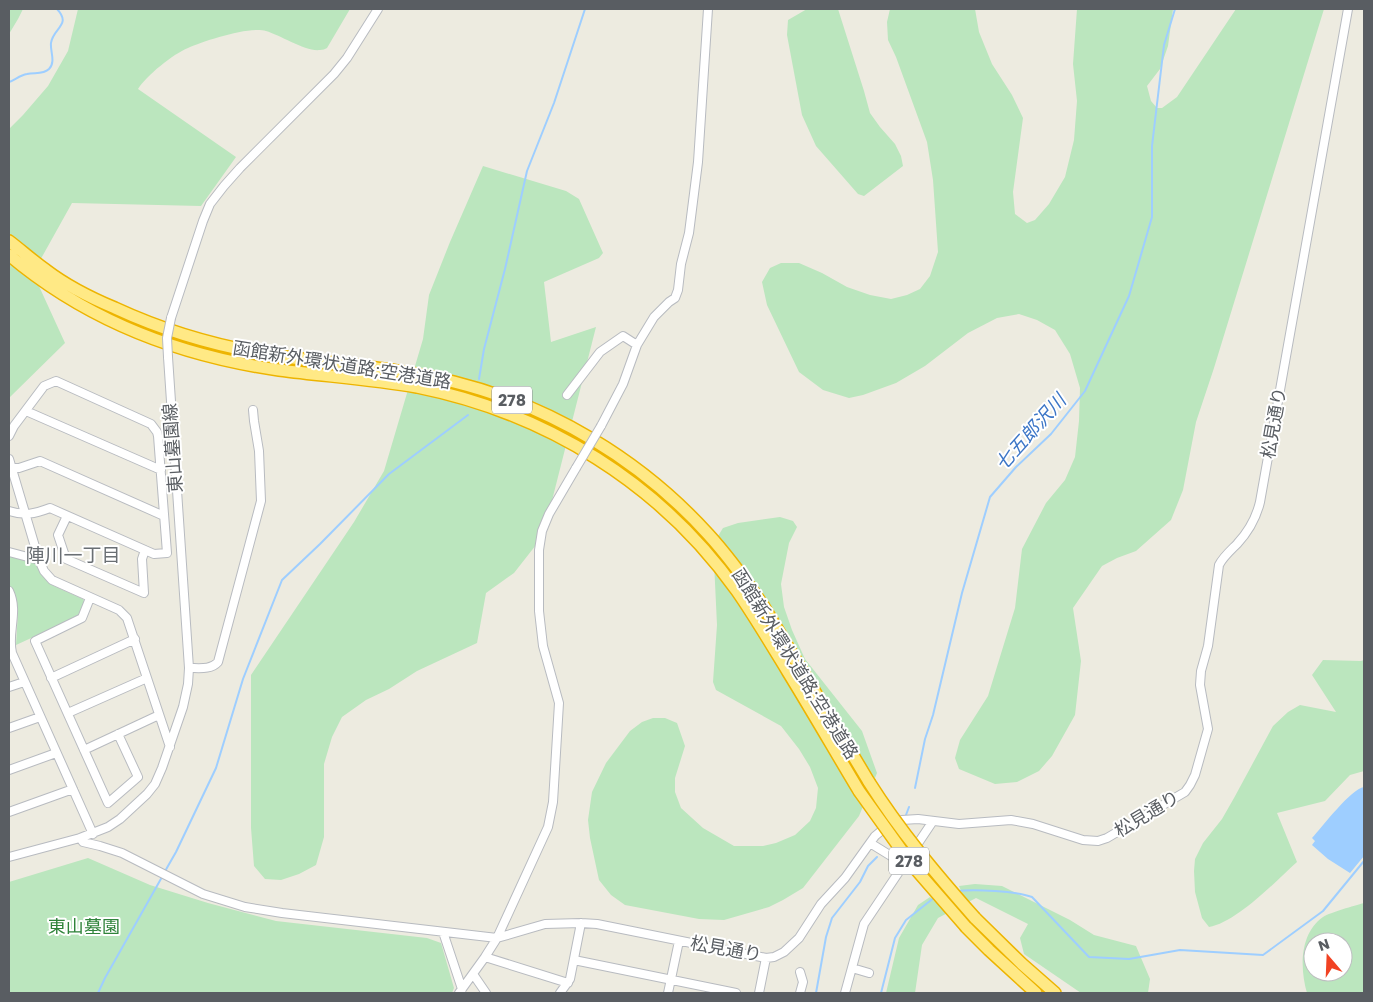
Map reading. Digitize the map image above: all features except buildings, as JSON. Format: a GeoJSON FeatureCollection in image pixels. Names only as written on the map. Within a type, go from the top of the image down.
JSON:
{"type":"FeatureCollection","features":[{"type":"Feature","properties":{"kind":"highway","name":"函館新外環状道路;空港道路"},"geometry":{"type":"LineString","coordinates":[[9,240],[47,271],[88,296],[137,318],[182,335],[235,349],[284,357],[387,369],[455,382],[496,394],[529,407],[554,419],[620,457],[654,482],[682,507],[727,556],[764,607],[890,816],[975,918],[1055,993]]}},
{"type":"Feature","properties":{"kind":"highway","name":"函館新外環状道路;空港道路"},"geometry":{"type":"LineString","coordinates":[[9,255],[25,269],[75,302],[130,330],[178,348],[230,362],[280,370],[386,382],[451,395],[522,419],[578,447],[612,468],[672,517],[717,565],[753,614],[859,790],[912,865],[966,927],[1036,993]]}},
{"type":"Feature","properties":{"kind":"street","name":"東山墓園線"},"geometry":{"type":"LineString","coordinates":[[9,857],[93,834],[115,823],[147,794],[155,784],[170,748],[186,695],[189,668],[167,338],[171,318],[210,204],[224,186],[267,140],[334,74],[347,58],[378,9]]}},
{"type":"Feature","properties":{"kind":"street"},"geometry":{"type":"LineString","coordinates":[[460,991],[497,938],[548,827],[553,802],[560,703],[543,646],[539,611],[539,550],[542,531],[549,514],[601,426],[623,384],[637,344],[654,317],[675,298],[678,290],[681,264],[690,233],[698,162],[708,9]]}},
{"type":"Feature","properties":{"kind":"street","name":"松見通り"},"geometry":{"type":"LineString","coordinates":[[497,938],[546,924],[597,924],[766,958],[784,952],[799,938],[821,904],[845,878],[870,843],[880,831],[892,823],[902,820],[959,824],[1011,820],[1033,824],[1083,840],[1098,841],[1107,838],[1185,792],[1190,785],[1201,757],[1208,729],[1200,685],[1201,672],[1208,646],[1219,565],[1222,559],[1253,524],[1259,509],[1348,9]]}},
{"type":"Feature","properties":{"kind":"street"},"geometry":{"type":"LineString","coordinates":[[567,395],[600,352],[623,336],[637,344]]}},
{"type":"Feature","properties":{"kind":"street"},"geometry":{"type":"LineString","coordinates":[[9,436],[14,426],[44,386],[56,381],[152,424],[158,436],[167,553],[154,554],[50,508],[33,514],[18,514],[9,511]]}},
{"type":"Feature","properties":{"kind":"street"},"geometry":{"type":"LineString","coordinates":[[189,668],[210,667],[218,662],[261,502],[259,451],[253,410]]}},
{"type":"Feature","properties":{"kind":"street"},"geometry":{"type":"LineString","coordinates":[[26,411],[161,470]]}},
{"type":"Feature","properties":{"kind":"street"},"geometry":{"type":"LineString","coordinates":[[9,459],[10,469],[44,571],[52,580],[122,613],[130,622],[170,748]]}},
{"type":"Feature","properties":{"kind":"street"},"geometry":{"type":"LineString","coordinates":[[10,469],[40,461],[164,516]]}},
{"type":"Feature","properties":{"kind":"street"},"geometry":{"type":"LineString","coordinates":[[67,516],[58,535],[66,559],[144,593],[142,559],[145,550]]}},
{"type":"Feature","properties":{"kind":"street"},"geometry":{"type":"LineString","coordinates":[[9,552],[39,560]]}},
{"type":"Feature","properties":{"kind":"street"},"geometry":{"type":"LineString","coordinates":[[9,591],[14,608],[10,649],[93,834]]}},
{"type":"Feature","properties":{"kind":"street"},"geometry":{"type":"LineString","coordinates":[[90,598],[82,618],[35,641],[108,803],[138,777],[118,734]]}},
{"type":"Feature","properties":{"kind":"street"},"geometry":{"type":"LineString","coordinates":[[51,678],[135,639]]}},
{"type":"Feature","properties":{"kind":"street"},"geometry":{"type":"LineString","coordinates":[[68,713],[147,678]]}},
{"type":"Feature","properties":{"kind":"street"},"geometry":{"type":"LineString","coordinates":[[9,687],[24,682]]}},
{"type":"Feature","properties":{"kind":"street"},"geometry":{"type":"LineString","coordinates":[[84,750],[159,715]]}},
{"type":"Feature","properties":{"kind":"street"},"geometry":{"type":"LineString","coordinates":[[9,728],[40,717]]}},
{"type":"Feature","properties":{"kind":"street"},"geometry":{"type":"LineString","coordinates":[[9,770],[56,753]]}},
{"type":"Feature","properties":{"kind":"street"},"geometry":{"type":"LineString","coordinates":[[9,812],[73,790]]}},
{"type":"Feature","properties":{"kind":"street"},"geometry":{"type":"LineString","coordinates":[[845,993],[864,924],[933,822]]}},
{"type":"Feature","properties":{"kind":"street"},"geometry":{"type":"LineString","coordinates":[[80,838],[84,842],[122,853],[204,894],[245,907],[497,938]]}},
{"type":"Feature","properties":{"kind":"street"},"geometry":{"type":"LineString","coordinates":[[870,843],[904,864]]}},
{"type":"Feature","properties":{"kind":"street"},"geometry":{"type":"LineString","coordinates":[[560,993],[570,979],[581,923]]}},
{"type":"Feature","properties":{"kind":"street"},"geometry":{"type":"LineString","coordinates":[[443,932],[460,991]]}},
{"type":"Feature","properties":{"kind":"street"},"geometry":{"type":"LineString","coordinates":[[668,993],[679,941]]}},
{"type":"Feature","properties":{"kind":"street"},"geometry":{"type":"LineString","coordinates":[[485,957],[568,983]]}},
{"type":"Feature","properties":{"kind":"street"},"geometry":{"type":"LineString","coordinates":[[759,993],[766,958]]}},
{"type":"Feature","properties":{"kind":"street"},"geometry":{"type":"LineString","coordinates":[[574,960],[736,993]]}},
{"type":"Feature","properties":{"kind":"street"},"geometry":{"type":"LineString","coordinates":[[852,968],[869,972]]}},
{"type":"Feature","properties":{"kind":"street"},"geometry":{"type":"LineString","coordinates":[[800,972],[803,982],[800,993]]}},
{"type":"Feature","properties":{"kind":"street"},"geometry":{"type":"LineString","coordinates":[[473,974],[486,993]]}},
{"type":"Feature","properties":{"kind":"green space"},"geometry":{"type":"Polygon","coordinates":[[[9,9],[23,9],[9,34],[9,9]]]}},
{"type":"Feature","properties":{"kind":"green space"},"geometry":{"type":"Polygon","coordinates":[[[78,9],[350,9],[327,48],[314,50],[266,31],[238,32],[182,51],[160,66],[147,78],[138,89],[236,157],[201,206],[72,203],[33,273],[65,343],[9,398],[9,129],[48,86],[68,51],[78,9]]]}},
{"type":"Feature","properties":{"kind":"green space"},"geometry":{"type":"Polygon","coordinates":[[[807,9],[838,9],[870,113],[895,144],[901,156],[903,166],[864,196],[858,194],[816,146],[802,115],[787,35],[788,20],[807,9]]]}},
{"type":"Feature","properties":{"kind":"green space"},"geometry":{"type":"Polygon","coordinates":[[[890,9],[975,9],[979,32],[992,64],[1012,95],[1023,118],[1013,192],[1015,214],[1027,223],[1035,220],[1049,204],[1065,177],[1074,140],[1077,101],[1073,64],[1077,9],[1173,9],[1168,46],[1160,69],[1147,86],[1151,101],[1157,108],[1162,108],[1177,97],[1236,9],[1324,9],[1196,422],[1183,490],[1171,520],[1136,551],[1102,566],[1073,608],[1081,661],[1075,715],[1052,756],[1039,771],[1017,782],[995,784],[959,769],[955,758],[960,740],[988,696],[1015,608],[1022,549],[1046,503],[1065,480],[1075,457],[1080,388],[1070,354],[1055,330],[1037,320],[1019,314],[997,318],[968,333],[925,366],[896,383],[849,398],[823,390],[799,372],[767,305],[762,282],[770,268],[781,263],[799,263],[847,287],[870,295],[891,299],[920,289],[930,276],[938,252],[933,180],[927,142],[888,40],[887,22],[890,9]]]}},
{"type":"Feature","properties":{"kind":"green space"},"geometry":{"type":"Polygon","coordinates":[[[483,166],[566,191],[579,199],[603,253],[599,258],[544,282],[551,342],[596,327],[543,536],[514,573],[486,593],[477,643],[417,671],[389,689],[366,700],[342,717],[332,737],[324,764],[324,837],[316,865],[299,874],[281,880],[265,879],[254,866],[251,828],[251,675],[354,522],[384,471],[423,339],[429,295],[483,166]]]}},
{"type":"Feature","properties":{"kind":"green space"},"geometry":{"type":"Polygon","coordinates":[[[780,517],[793,521],[797,527],[789,543],[781,584],[784,607],[792,630],[805,659],[862,731],[877,773],[859,816],[803,888],[783,900],[769,907],[724,920],[699,919],[625,905],[611,895],[599,880],[588,820],[592,792],[606,763],[630,731],[642,722],[653,718],[665,718],[677,723],[685,746],[675,778],[675,792],[681,808],[703,828],[734,846],[763,846],[795,835],[810,821],[816,808],[818,788],[810,767],[781,726],[716,690],[713,682],[717,625],[715,541],[723,528],[738,523],[780,517]]]}},
{"type":"Feature","properties":{"kind":"green space"},"geometry":{"type":"Polygon","coordinates":[[[9,556],[34,563],[48,582],[83,599],[85,603],[79,616],[16,645],[18,612],[15,596],[9,584],[9,556]]]}},
{"type":"Feature","properties":{"kind":"green space"},"geometry":{"type":"Polygon","coordinates":[[[1323,660],[1364,660],[1364,771],[1350,775],[1325,801],[1277,813],[1297,862],[1243,910],[1220,924],[1209,927],[1202,918],[1195,892],[1195,859],[1203,843],[1222,819],[1273,726],[1288,712],[1300,705],[1336,712],[1312,675],[1323,660]]]}},
{"type":"Feature","properties":{"kind":"green space","name":"東山墓園"},"geometry":{"type":"Polygon","coordinates":[[[88,858],[150,885],[276,921],[427,938],[441,943],[454,988],[452,993],[9,993],[9,882],[88,858]]]}},
{"type":"Feature","properties":{"kind":"green space"},"geometry":{"type":"Polygon","coordinates":[[[975,884],[1002,886],[1070,920],[1094,935],[1136,946],[1150,979],[1148,993],[1081,993],[1024,954],[1020,938],[1028,924],[976,898],[938,918],[922,945],[915,993],[886,993],[899,938],[918,905],[930,897],[943,909],[963,895],[959,886],[975,884]]]}},
{"type":"Feature","properties":{"kind":"green space"},"geometry":{"type":"Polygon","coordinates":[[[1364,903],[1364,993],[1307,993],[1305,982],[1353,982],[1353,932],[1310,932],[1323,917],[1364,903]]]}},
{"type":"Feature","properties":{"kind":"water"},"geometry":{"type":"Polygon","coordinates":[[[1364,787],[1364,856],[1350,873],[1328,859],[1312,845],[1315,841],[1312,838],[1344,801],[1358,789],[1364,787]]]}},
{"type":"Feature","properties":{"kind":"waterway"},"geometry":{"type":"LineString","coordinates":[[9,82],[30,73],[44,72],[51,66],[52,38],[63,19],[57,9]]}},
{"type":"Feature","properties":{"kind":"waterway"},"geometry":{"type":"LineString","coordinates":[[479,379],[484,349],[505,269],[527,171],[554,103],[585,9]]}},
{"type":"Feature","properties":{"kind":"waterway","name":"七五郎沢川"},"geometry":{"type":"LineString","coordinates":[[915,788],[925,739],[933,715],[962,593],[990,497],[1016,467],[1051,434],[1085,391],[1129,296],[1152,217],[1152,146],[1164,45],[1175,9]]}},
{"type":"Feature","properties":{"kind":"waterway"},"geometry":{"type":"LineString","coordinates":[[164,873],[216,768],[243,679],[282,580],[389,474],[468,415]]}},
{"type":"Feature","properties":{"kind":"waterway","name":"七五郎沢川"},"geometry":{"type":"LineString","coordinates":[[906,815],[909,807]]}},
{"type":"Feature","properties":{"kind":"waterway","name":"七五郎沢川"},"geometry":{"type":"LineString","coordinates":[[816,993],[826,937],[832,918],[860,882],[868,866],[877,857]]}},
{"type":"Feature","properties":{"kind":"waterway"},"geometry":{"type":"LineString","coordinates":[[957,891],[995,891],[1032,897],[1089,957],[1129,959],[1180,950],[1263,955],[1323,911],[1364,861]]}},
{"type":"Feature","properties":{"kind":"waterway"},"geometry":{"type":"LineString","coordinates":[[98,993],[162,877]]}},
{"type":"Feature","properties":{"kind":"waterway"},"geometry":{"type":"LineString","coordinates":[[881,993],[895,938],[906,920],[935,897]]}},
{"type":"Feature","properties":{"kind":"district","name":"陣川一丁目"},"geometry":{"type":"Point","coordinates":[73,555]}}]}
